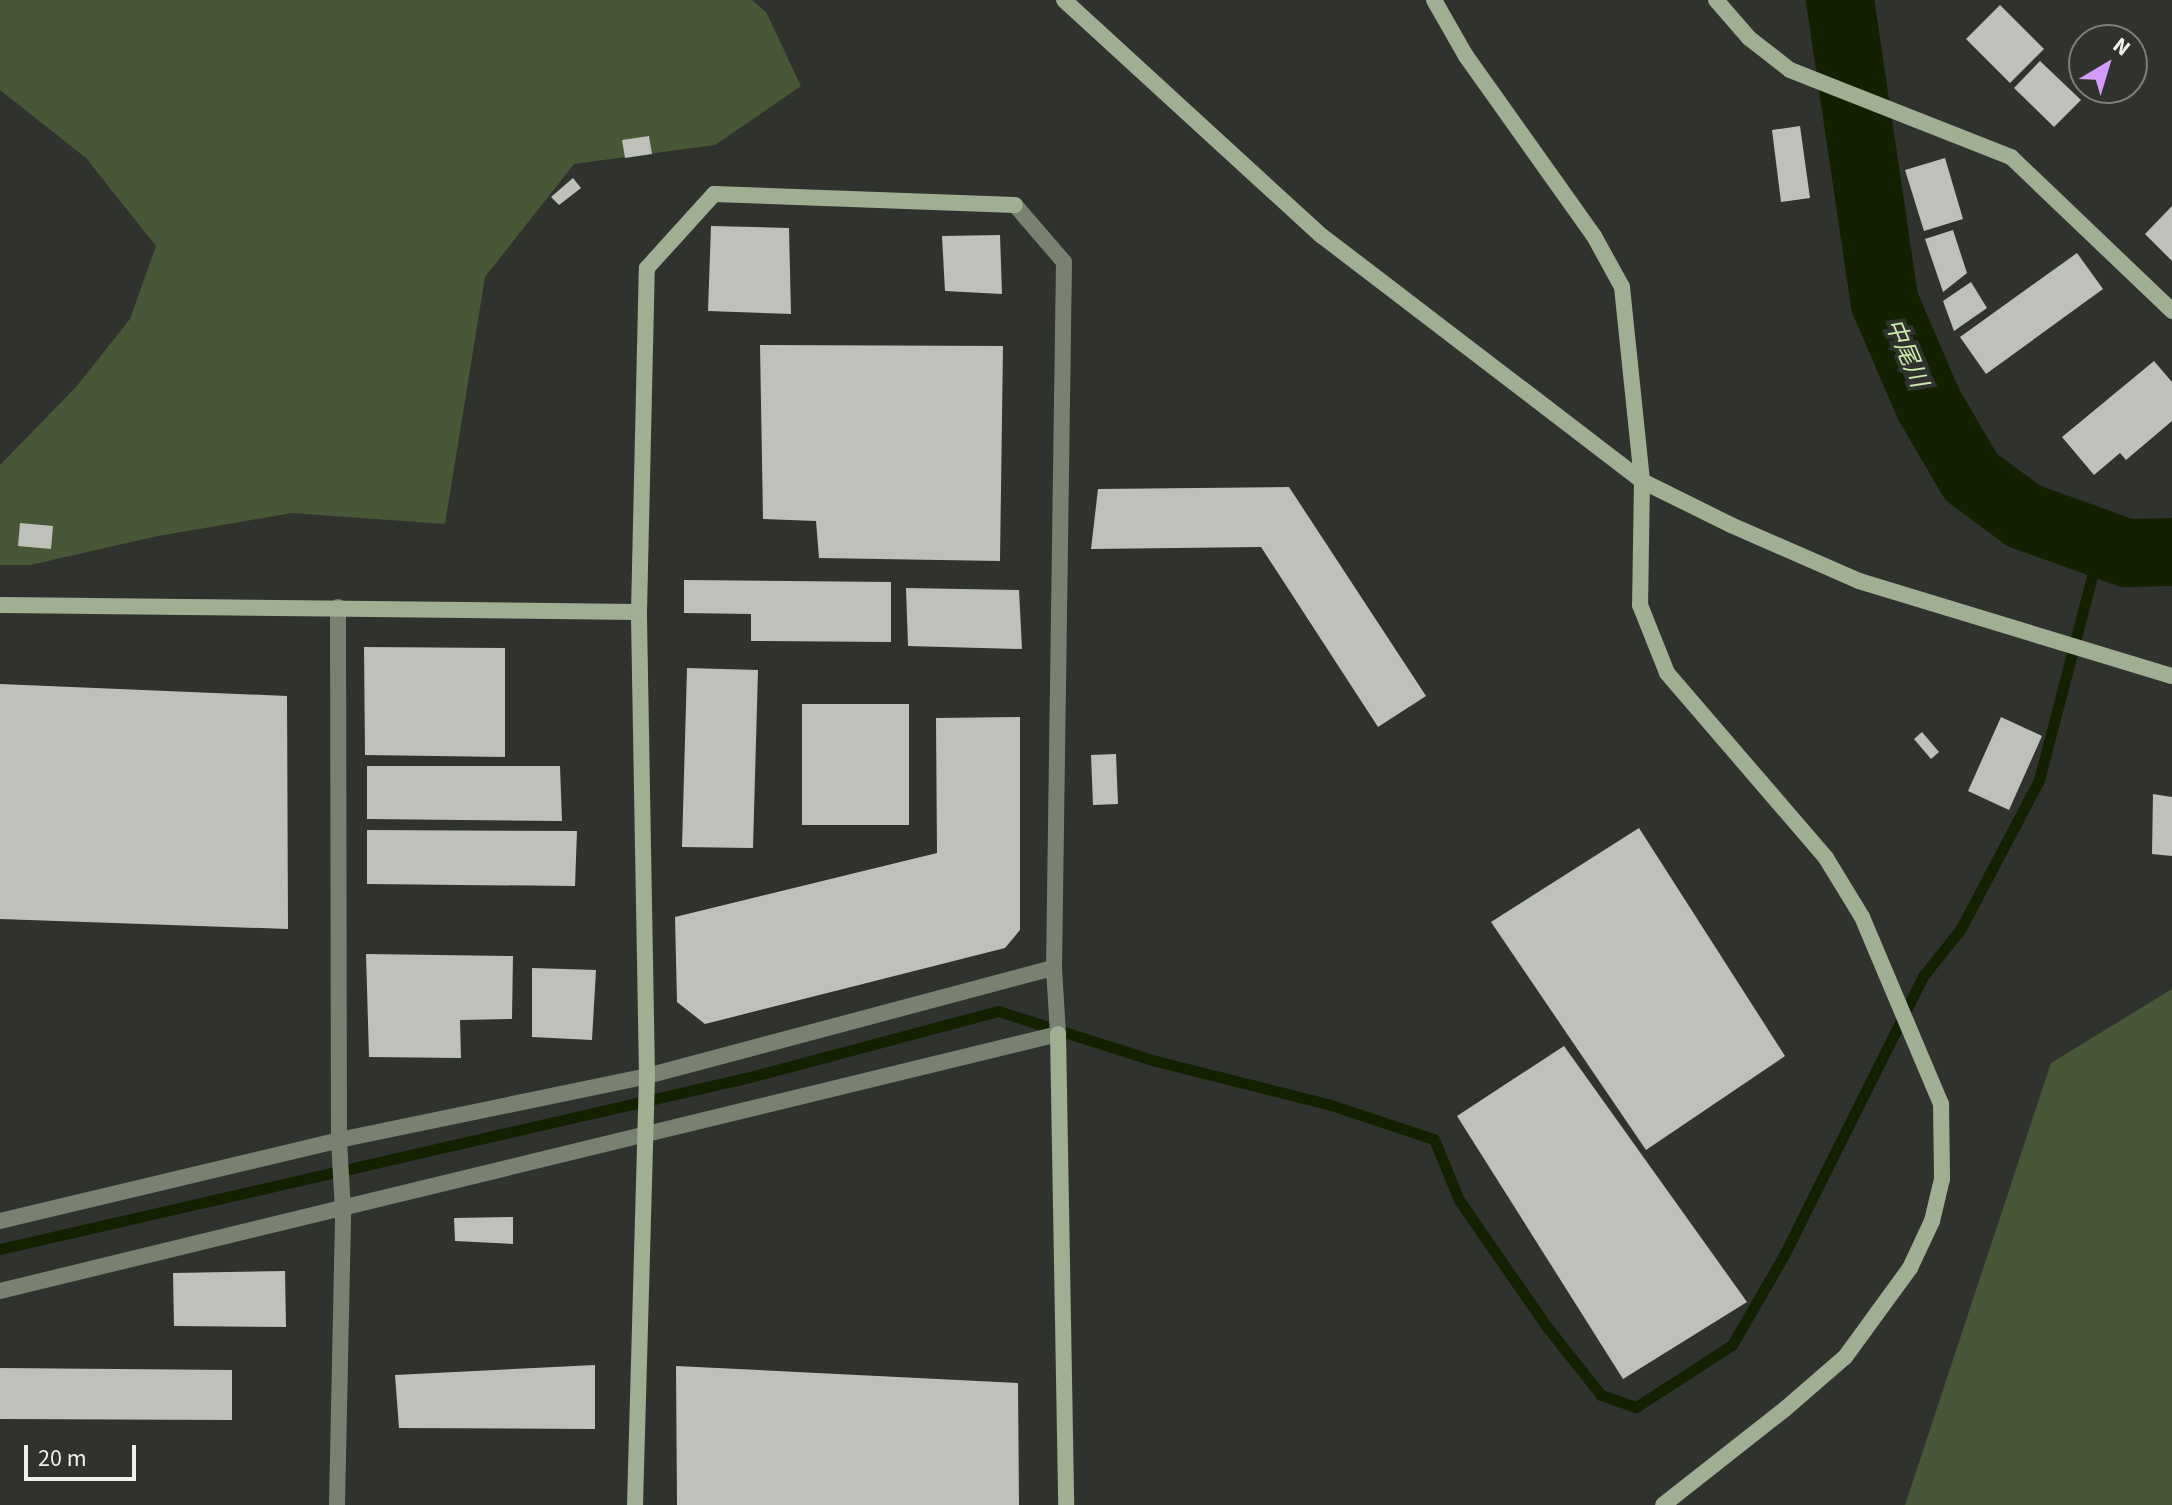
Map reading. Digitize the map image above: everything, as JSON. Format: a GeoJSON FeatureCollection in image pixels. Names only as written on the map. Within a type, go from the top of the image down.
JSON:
{"type":"FeatureCollection","features":[{"type":"Feature","properties":{"kind":"street"},"geometry":{"type":"LineString","coordinates":[[1064,0],[1322,236],[1642,481],[1731,525],[1859,581],[2172,676]]}},
{"type":"Feature","properties":{"kind":"street"},"geometry":{"type":"LineString","coordinates":[[1434,0],[1466,56],[1594,236],[1622,287],[1642,481],[1640,605],[1667,673],[1826,858],[1862,917],[1941,1104],[1944,1143],[1942,1179],[1932,1221],[1910,1268],[1845,1357],[1785,1409],[1663,1505]]}},
{"type":"Feature","properties":{"kind":"street"},"geometry":{"type":"LineString","coordinates":[[1716,0],[1749,38],[1790,70],[2011,157],[2172,311]]}},
{"type":"Feature","properties":{"kind":"street"},"geometry":{"type":"LineString","coordinates":[[635,1505],[647,1076],[639,612],[647,268],[714,194],[1015,205],[1064,262],[1054,968],[1058,1034],[1066,1505]]}},
{"type":"Feature","properties":{"kind":"street"},"geometry":{"type":"LineString","coordinates":[[0,605],[639,612]]}},
{"type":"Feature","properties":{"kind":"street"},"geometry":{"type":"LineString","coordinates":[[337,1505],[343,1210],[339,1140],[338,607]]}},
{"type":"Feature","properties":{"kind":"street"},"geometry":{"type":"LineString","coordinates":[[0,1221],[339,1140],[647,1076],[1054,968]]}},
{"type":"Feature","properties":{"kind":"street"},"geometry":{"type":"LineString","coordinates":[[0,1291],[1058,1034]]}},
{"type":"Feature","properties":{"kind":"green space"},"geometry":{"type":"Polygon","coordinates":[[[0,0],[752,0],[766,12],[801,86],[715,145],[574,164],[485,277],[445,524],[292,513],[158,536],[30,565],[0,565],[0,465],[77,386],[130,319],[156,246],[86,158],[0,90],[0,0]]]}},
{"type":"Feature","properties":{"kind":"green space"},"geometry":{"type":"Polygon","coordinates":[[[2172,989],[2172,1505],[1905,1505],[2051,1063],[2172,989]]]}},
{"type":"Feature","properties":{"kind":"building"},"geometry":{"type":"Polygon","coordinates":[[[2000,5],[2044,49],[2010,83],[1966,39],[2000,5]]]}},
{"type":"Feature","properties":{"kind":"building"},"geometry":{"type":"Polygon","coordinates":[[[2040,61],[2068,88],[2068,104],[2077,104],[2054,127],[2014,88],[2040,61]]]}},
{"type":"Feature","properties":{"kind":"building"},"geometry":{"type":"Polygon","coordinates":[[[1800,126],[1810,198],[1781,202],[1772,130],[1800,126]]]}},
{"type":"Feature","properties":{"kind":"building"},"geometry":{"type":"Polygon","coordinates":[[[649,136],[652,154],[625,158],[622,140],[649,136]]]}},
{"type":"Feature","properties":{"kind":"building"},"geometry":{"type":"Polygon","coordinates":[[[1945,158],[1963,219],[1924,231],[1905,170],[1945,158]]]}},
{"type":"Feature","properties":{"kind":"building"},"geometry":{"type":"Polygon","coordinates":[[[573,178],[581,188],[559,205],[551,197],[573,178]]]}},
{"type":"Feature","properties":{"kind":"building"},"geometry":{"type":"Polygon","coordinates":[[[2172,206],[2172,261],[2145,234],[2172,206]]]}},
{"type":"Feature","properties":{"kind":"building"},"geometry":{"type":"Polygon","coordinates":[[[711,226],[789,228],[791,314],[708,311],[711,226]]]}},
{"type":"Feature","properties":{"kind":"building"},"geometry":{"type":"Polygon","coordinates":[[[1953,230],[1967,273],[1943,292],[1925,239],[1953,230]]]}},
{"type":"Feature","properties":{"kind":"building"},"geometry":{"type":"Polygon","coordinates":[[[1000,235],[1002,294],[945,291],[942,236],[1000,235]]]}},
{"type":"Feature","properties":{"kind":"building"},"geometry":{"type":"Polygon","coordinates":[[[2077,253],[2103,289],[1986,374],[1960,337],[2077,253]]]}},
{"type":"Feature","properties":{"kind":"building"},"geometry":{"type":"Polygon","coordinates":[[[1971,282],[1987,308],[1954,331],[1943,301],[1971,282]]]}},
{"type":"Feature","properties":{"kind":"building"},"geometry":{"type":"Polygon","coordinates":[[[760,345],[1003,346],[1000,561],[819,558],[816,521],[763,519],[760,345]]]}},
{"type":"Feature","properties":{"kind":"building"},"geometry":{"type":"Polygon","coordinates":[[[2154,361],[2172,382],[2172,421],[2126,460],[2120,453],[2094,475],[2062,437],[2154,361]]]}},
{"type":"Feature","properties":{"kind":"building"},"geometry":{"type":"Polygon","coordinates":[[[1289,487],[1426,696],[1378,727],[1261,547],[1091,549],[1098,489],[1289,487]]]}},
{"type":"Feature","properties":{"kind":"building"},"geometry":{"type":"Polygon","coordinates":[[[20,523],[53,526],[51,549],[18,546],[20,523]]]}},
{"type":"Feature","properties":{"kind":"building"},"geometry":{"type":"Polygon","coordinates":[[[684,580],[891,582],[891,642],[751,641],[751,614],[684,613],[684,580]]]}},
{"type":"Feature","properties":{"kind":"building"},"geometry":{"type":"Polygon","coordinates":[[[906,588],[1019,590],[1022,649],[908,646],[906,588]]]}},
{"type":"Feature","properties":{"kind":"building"},"geometry":{"type":"Polygon","coordinates":[[[364,647],[505,648],[505,757],[365,755],[364,647]]]}},
{"type":"Feature","properties":{"kind":"building"},"geometry":{"type":"Polygon","coordinates":[[[687,668],[758,670],[753,848],[682,847],[687,668]]]}},
{"type":"Feature","properties":{"kind":"building"},"geometry":{"type":"Polygon","coordinates":[[[0,684],[287,696],[288,929],[0,919],[0,684]]]}},
{"type":"Feature","properties":{"kind":"building"},"geometry":{"type":"Polygon","coordinates":[[[802,704],[909,704],[909,825],[802,825],[802,704]]]}},
{"type":"Feature","properties":{"kind":"building"},"geometry":{"type":"Polygon","coordinates":[[[1020,717],[1020,930],[1005,948],[705,1024],[677,1002],[675,917],[937,853],[936,718],[1020,717]]]}},
{"type":"Feature","properties":{"kind":"building"},"geometry":{"type":"Polygon","coordinates":[[[2001,717],[2042,736],[2009,810],[1968,791],[2001,717]]]}},
{"type":"Feature","properties":{"kind":"building"},"geometry":{"type":"Polygon","coordinates":[[[1922,732],[1939,752],[1931,759],[1914,739],[1922,732]]]}},
{"type":"Feature","properties":{"kind":"building"},"geometry":{"type":"Polygon","coordinates":[[[1116,754],[1118,804],[1093,805],[1091,755],[1116,754]]]}},
{"type":"Feature","properties":{"kind":"building"},"geometry":{"type":"Polygon","coordinates":[[[367,766],[560,766],[562,821],[367,819],[367,766]]]}},
{"type":"Feature","properties":{"kind":"building"},"geometry":{"type":"Polygon","coordinates":[[[2153,794],[2172,797],[2172,856],[2152,854],[2153,794]]]}},
{"type":"Feature","properties":{"kind":"building"},"geometry":{"type":"Polygon","coordinates":[[[1639,828],[1785,1056],[1646,1150],[1491,922],[1639,828]]]}},
{"type":"Feature","properties":{"kind":"building"},"geometry":{"type":"Polygon","coordinates":[[[367,830],[577,831],[575,886],[367,884],[367,830]]]}},
{"type":"Feature","properties":{"kind":"building"},"geometry":{"type":"Polygon","coordinates":[[[366,954],[513,956],[512,1019],[460,1020],[461,1058],[369,1057],[366,954]]]}},
{"type":"Feature","properties":{"kind":"building"},"geometry":{"type":"Polygon","coordinates":[[[532,968],[596,970],[592,1040],[532,1037],[532,968]]]}},
{"type":"Feature","properties":{"kind":"building"},"geometry":{"type":"Polygon","coordinates":[[[1564,1046],[1747,1302],[1623,1379],[1457,1116],[1564,1046]]]}},
{"type":"Feature","properties":{"kind":"building"},"geometry":{"type":"Polygon","coordinates":[[[513,1217],[513,1244],[455,1241],[454,1218],[513,1217]]]}},
{"type":"Feature","properties":{"kind":"building"},"geometry":{"type":"Polygon","coordinates":[[[285,1271],[286,1327],[174,1326],[173,1273],[285,1271]]]}},
{"type":"Feature","properties":{"kind":"building"},"geometry":{"type":"Polygon","coordinates":[[[595,1365],[595,1429],[399,1428],[395,1375],[595,1365]]]}},
{"type":"Feature","properties":{"kind":"building"},"geometry":{"type":"Polygon","coordinates":[[[676,1366],[1018,1383],[1019,1505],[677,1505],[676,1366]]]}},
{"type":"Feature","properties":{"kind":"building"},"geometry":{"type":"Polygon","coordinates":[[[0,1368],[232,1370],[232,1420],[0,1419],[0,1368]]]}},
{"type":"Feature","properties":{"kind":"waterway","name":"中尾川"},"geometry":{"type":"LineString","coordinates":[[1840,0],[1885,303],[1929,405],[1971,477],[2024,516],[2127,553],[2172,552]]}},
{"type":"Feature","properties":{"kind":"waterway"},"geometry":{"type":"LineString","coordinates":[[0,1249],[750,1077],[998,1011],[1156,1061],[1331,1105],[1434,1139],[1459,1200],[1547,1327],[1601,1395],[1636,1407],[1732,1345],[1784,1255],[1923,976],[1960,930],[2039,780],[2101,542]]}}]}
